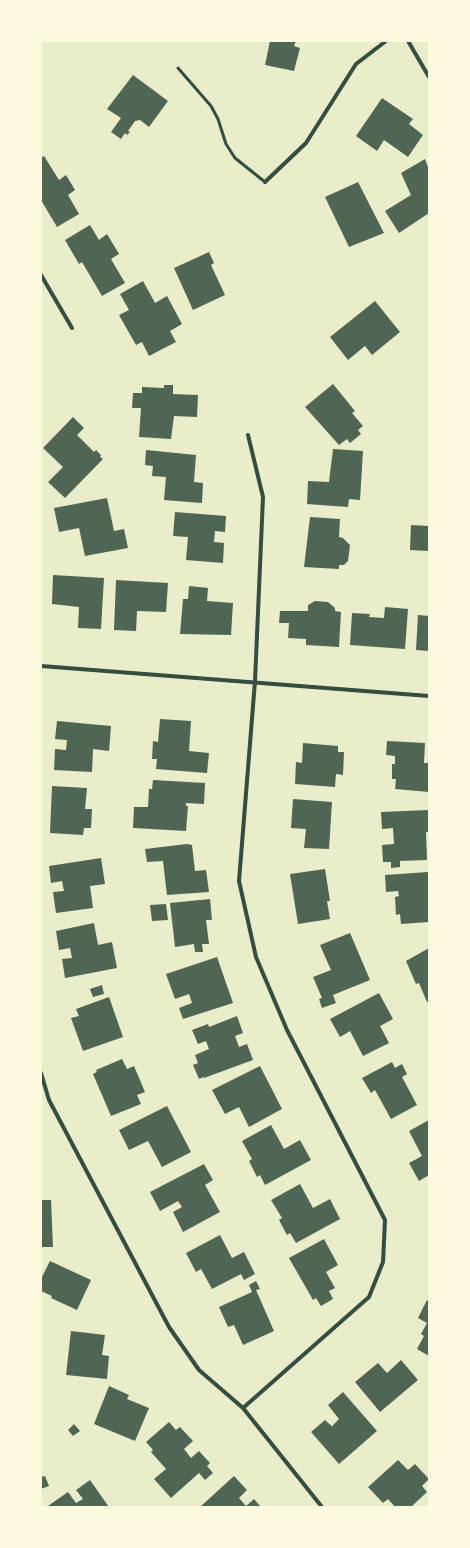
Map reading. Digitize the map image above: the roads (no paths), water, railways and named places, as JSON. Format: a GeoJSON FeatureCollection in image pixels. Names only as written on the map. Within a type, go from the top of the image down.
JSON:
{"type":"FeatureCollection","features":[{"type":"Feature","properties":{"kind":"street"},"geometry":{"type":"LineString","coordinates":[[265,182],[306,143],[356,64],[386,41]]}},
{"type":"Feature","properties":{"kind":"street"},"geometry":{"type":"LineString","coordinates":[[408,41],[429,77]]}},
{"type":"Feature","properties":{"kind":"street"},"geometry":{"type":"LineString","coordinates":[[41,275],[72,328]]}},
{"type":"Feature","properties":{"kind":"street"},"geometry":{"type":"LineString","coordinates":[[243,1408],[369,1297],[384,1262],[385,1220],[287,1030],[256,957],[239,881],[256,682],[263,497],[248,435]]}},
{"type":"Feature","properties":{"kind":"street"},"geometry":{"type":"LineString","coordinates":[[41,666],[429,696]]}},
{"type":"Feature","properties":{"kind":"street"},"geometry":{"type":"LineString","coordinates":[[41,1073],[50,1100],[169,1327],[200,1370],[243,1408],[322,1507]]}},
{"type":"Feature","properties":{"kind":"lane"},"geometry":{"type":"LineString","coordinates":[[178,68],[211,106],[218,119],[226,144],[235,158],[265,182]]}}]}
